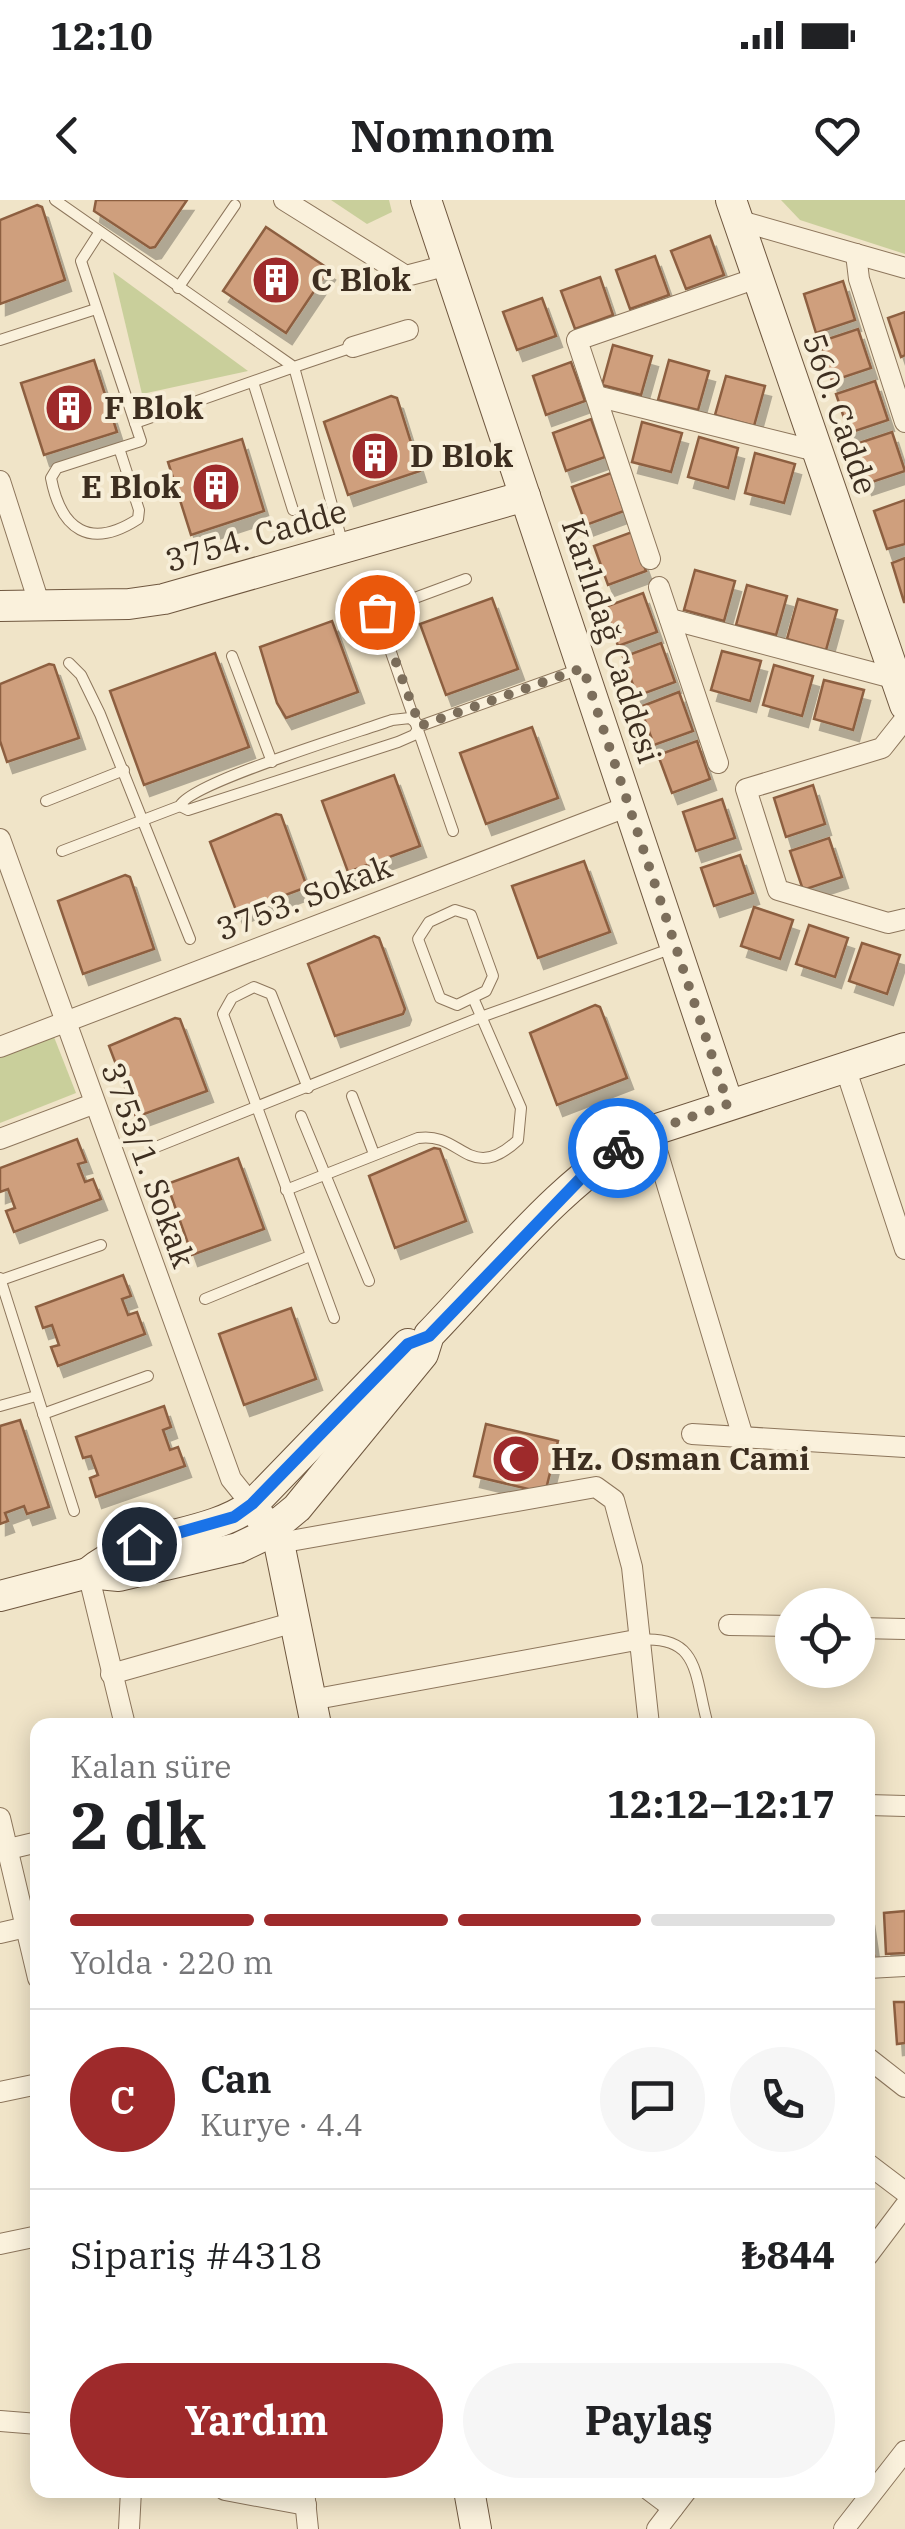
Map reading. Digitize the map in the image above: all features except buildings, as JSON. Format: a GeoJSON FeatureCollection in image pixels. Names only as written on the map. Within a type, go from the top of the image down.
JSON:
{"type":"FeatureCollection","features":[{"type":"Feature","properties":{"kind":"main road","name":"Karlıdağ Caddesi"},"geometry":{"type":"LineString","coordinates":[[426,200],[728,1104]]}},
{"type":"Feature","properties":{"kind":"main road","name":"560. Cadde"},"geometry":{"type":"LineString","coordinates":[[734,210],[899,691]]}},
{"type":"Feature","properties":{"kind":"main road","name":"3754. Cadde"},"geometry":{"type":"LineString","coordinates":[[0,606],[164,599],[525,496]]}},
{"type":"Feature","properties":{"kind":"main road"},"geometry":{"type":"LineString","coordinates":[[0,1596],[88,1572],[119,1576],[275,1537],[422,1354],[429,1336],[584,1175],[616,1148],[651,1131],[728,1104],[905,1048]]}},
{"type":"Feature","properties":{"kind":"main road"},"geometry":{"type":"LineString","coordinates":[[88,1572],[113,1552],[234,1517],[252,1504],[408,1344],[429,1336]]}},
{"type":"Feature","properties":{"kind":"main road"},"geometry":{"type":"LineString","coordinates":[[252,1504],[275,1537],[313,1712]]}},
{"type":"Feature","properties":{"kind":"main road"},"geometry":{"type":"LineString","coordinates":[[470,2498],[476,2529]]}},
{"type":"Feature","properties":{"kind":"street"},"geometry":{"type":"LineString","coordinates":[[284,200],[406,276],[448,265]]}},
{"type":"Feature","properties":{"kind":"street"},"geometry":{"type":"LineString","coordinates":[[734,210],[905,268]]}},
{"type":"Feature","properties":{"kind":"street"},"geometry":{"type":"LineString","coordinates":[[856,254],[858,279],[905,422]]}},
{"type":"Feature","properties":{"kind":"street"},"geometry":{"type":"LineString","coordinates":[[650,559],[577,340],[757,278]]}},
{"type":"Feature","properties":{"kind":"street"},"geometry":{"type":"LineString","coordinates":[[353,347],[408,330]]}},
{"type":"Feature","properties":{"kind":"street"},"geometry":{"type":"LineString","coordinates":[[596,396],[816,450]]}},
{"type":"Feature","properties":{"kind":"street"},"geometry":{"type":"LineString","coordinates":[[0,481],[40,606]]}},
{"type":"Feature","properties":{"kind":"street"},"geometry":{"type":"LineString","coordinates":[[659,587],[718,764]]}},
{"type":"Feature","properties":{"kind":"street"},"geometry":{"type":"LineString","coordinates":[[670,619],[899,691]]}},
{"type":"Feature","properties":{"kind":"street"},"geometry":{"type":"LineString","coordinates":[[905,718],[882,748],[746,789],[778,890],[888,923],[905,919]]}},
{"type":"Feature","properties":{"kind":"street","name":"3753. Sokak"},"geometry":{"type":"LineString","coordinates":[[0,1047],[629,806]]}},
{"type":"Feature","properties":{"kind":"street","name":"3753/1. Sokak"},"geometry":{"type":"LineString","coordinates":[[0,839],[230,1479],[252,1504]]}},
{"type":"Feature","properties":{"kind":"street"},"geometry":{"type":"LineString","coordinates":[[844,1067],[905,1249]]}},
{"type":"Feature","properties":{"kind":"street"},"geometry":{"type":"LineString","coordinates":[[0,1139],[93,1104]]}},
{"type":"Feature","properties":{"kind":"street"},"geometry":{"type":"LineString","coordinates":[[651,1131],[743,1437]]}},
{"type":"Feature","properties":{"kind":"street"},"geometry":{"type":"LineString","coordinates":[[692,1434],[905,1447]]}},
{"type":"Feature","properties":{"kind":"street"},"geometry":{"type":"LineString","coordinates":[[275,1537],[596,1487],[614,1500],[632,1567],[636,1640],[648,1718]]}},
{"type":"Feature","properties":{"kind":"street"},"geometry":{"type":"LineString","coordinates":[[88,1572],[123,1718]]}},
{"type":"Feature","properties":{"kind":"street"},"geometry":{"type":"LineString","coordinates":[[111,1674],[296,1622]]}},
{"type":"Feature","properties":{"kind":"street"},"geometry":{"type":"LineString","coordinates":[[729,1625],[775,1626]]}},
{"type":"Feature","properties":{"kind":"street"},"geometry":{"type":"LineString","coordinates":[[875,1628],[905,1628]]}},
{"type":"Feature","properties":{"kind":"street"},"geometry":{"type":"LineString","coordinates":[[313,1712],[636,1640]]}},
{"type":"Feature","properties":{"kind":"street"},"geometry":{"type":"LineString","coordinates":[[875,1805],[905,1806]]}},
{"type":"Feature","properties":{"kind":"street"},"geometry":{"type":"LineString","coordinates":[[0,1818],[4,1850],[30,1944]]}},
{"type":"Feature","properties":{"kind":"street"},"geometry":{"type":"LineString","coordinates":[[4,1850],[30,1844]]}},
{"type":"Feature","properties":{"kind":"street"},"geometry":{"type":"LineString","coordinates":[[0,1933],[26,1927]]}},
{"type":"Feature","properties":{"kind":"street"},"geometry":{"type":"LineString","coordinates":[[875,1968],[905,1966]]}},
{"type":"Feature","properties":{"kind":"street"},"geometry":{"type":"LineString","coordinates":[[875,2063],[905,2087]]}},
{"type":"Feature","properties":{"kind":"street"},"geometry":{"type":"LineString","coordinates":[[0,2092],[30,2086]]}},
{"type":"Feature","properties":{"kind":"street"},"geometry":{"type":"LineString","coordinates":[[875,2169],[905,2192]]}},
{"type":"Feature","properties":{"kind":"street"},"geometry":{"type":"LineString","coordinates":[[875,2246],[905,2206]]}},
{"type":"Feature","properties":{"kind":"street"},"geometry":{"type":"LineString","coordinates":[[0,2244],[30,2238]]}},
{"type":"Feature","properties":{"kind":"street"},"geometry":{"type":"LineString","coordinates":[[0,2421],[30,2423]]}},
{"type":"Feature","properties":{"kind":"street"},"geometry":{"type":"LineString","coordinates":[[875,2489],[905,2452]]}},
{"type":"Feature","properties":{"kind":"street"},"geometry":{"type":"LineString","coordinates":[[875,2468],[885,2476]]}},
{"type":"Feature","properties":{"kind":"street"},"geometry":{"type":"LineString","coordinates":[[129,2529],[130,2498]]}},
{"type":"Feature","properties":{"kind":"street"},"geometry":{"type":"LineString","coordinates":[[305,2498],[308,2529]]}},
{"type":"Feature","properties":{"kind":"street"},"geometry":{"type":"LineString","coordinates":[[660,2498],[673,2508]]}},
{"type":"Feature","properties":{"kind":"street"},"geometry":{"type":"LineString","coordinates":[[657,2529],[681,2498]]}},
{"type":"Feature","properties":{"kind":"street"},"geometry":{"type":"LineString","coordinates":[[844,2529],[868,2498]]}},
{"type":"Feature","properties":{"kind":"lane"},"geometry":{"type":"LineString","coordinates":[[55,200],[294,367],[344,548]]}},
{"type":"Feature","properties":{"kind":"lane"},"geometry":{"type":"LineString","coordinates":[[178,288],[235,205]]}},
{"type":"Feature","properties":{"kind":"lane"},"geometry":{"type":"LineString","coordinates":[[98,233],[81,261],[141,441],[119,448],[57,468],[52,478],[67,524],[80,532],[98,533],[138,520],[139,510],[119,448]]}},
{"type":"Feature","properties":{"kind":"lane"},"geometry":{"type":"LineString","coordinates":[[0,340],[96,309]]}},
{"type":"Feature","properties":{"kind":"lane"},"geometry":{"type":"LineString","coordinates":[[134,423],[353,347]]}},
{"type":"Feature","properties":{"kind":"lane"},"geometry":{"type":"LineString","coordinates":[[253,382],[293,510]]}},
{"type":"Feature","properties":{"kind":"lane"},"geometry":{"type":"LineString","coordinates":[[453,831],[420,726],[377,612],[466,579]]}},
{"type":"Feature","properties":{"kind":"lane"},"geometry":{"type":"LineString","coordinates":[[232,656],[272,762]]}},
{"type":"Feature","properties":{"kind":"lane"},"geometry":{"type":"LineString","coordinates":[[69,663],[86,684],[124,770],[190,939]]}},
{"type":"Feature","properties":{"kind":"lane"},"geometry":{"type":"LineString","coordinates":[[180,806],[188,810],[398,742],[414,736],[420,726],[583,668]]}},
{"type":"Feature","properties":{"kind":"lane"},"geometry":{"type":"LineString","coordinates":[[62,851],[180,806],[192,792],[392,720],[410,718],[420,726]]}},
{"type":"Feature","properties":{"kind":"lane"},"geometry":{"type":"LineString","coordinates":[[46,800],[124,770]]}},
{"type":"Feature","properties":{"kind":"lane"},"geometry":{"type":"LineString","coordinates":[[455,910],[470,914],[493,976],[486,991],[474,1000],[450,1004],[440,998],[418,939],[428,922],[455,910]]}},
{"type":"Feature","properties":{"kind":"lane"},"geometry":{"type":"LineString","coordinates":[[151,1149],[481,1017],[676,947]]}},
{"type":"Feature","properties":{"kind":"lane"},"geometry":{"type":"LineString","coordinates":[[308,1088],[272,994],[263,988],[242,991],[222,1014],[334,1318]]}},
{"type":"Feature","properties":{"kind":"lane"},"geometry":{"type":"LineString","coordinates":[[286,1190],[374,1154],[434,1135],[460,1152],[491,1159],[518,1140],[521,1108],[474,1000]]}},
{"type":"Feature","properties":{"kind":"lane"},"geometry":{"type":"LineString","coordinates":[[352,1096],[374,1154]]}},
{"type":"Feature","properties":{"kind":"lane"},"geometry":{"type":"LineString","coordinates":[[302,1116],[368,1281]]}},
{"type":"Feature","properties":{"kind":"lane"},"geometry":{"type":"LineString","coordinates":[[74,1511],[0,1279],[101,1245]]}},
{"type":"Feature","properties":{"kind":"lane"},"geometry":{"type":"LineString","coordinates":[[205,1300],[310,1256]]}},
{"type":"Feature","properties":{"kind":"lane"},"geometry":{"type":"LineString","coordinates":[[44,1414],[148,1376]]}},
{"type":"Feature","properties":{"kind":"lane"},"geometry":{"type":"LineString","coordinates":[[0,1406],[36,1396]]}},
{"type":"Feature","properties":{"kind":"lane"},"geometry":{"type":"LineString","coordinates":[[636,1640],[675,1640],[687,1650],[706,1718]]}},
{"type":"Feature","properties":{"kind":"green space"},"geometry":{"type":"Polygon","coordinates":[[[331,200],[389,200],[392,212],[367,224],[331,200]]]}},
{"type":"Feature","properties":{"kind":"green space"},"geometry":{"type":"Polygon","coordinates":[[[781,200],[905,200],[905,254],[800,220],[781,200]]]}},
{"type":"Feature","properties":{"kind":"green space"},"geometry":{"type":"Polygon","coordinates":[[[113,272],[248,371],[142,394],[113,272]]]}},
{"type":"Feature","properties":{"kind":"green space"},"geometry":{"type":"Polygon","coordinates":[[[54,1037],[76,1093],[0,1123],[0,1058],[54,1037]]]}},
{"type":"Feature","properties":{"kind":"way so far"},"geometry":{"type":"LineString","coordinates":[[377,612],[420,726],[583,668],[728,1104],[651,1131],[618,1148]]}},
{"type":"Feature","properties":{"kind":"place","name":"C Blok"},"geometry":{"type":"Point","coordinates":[276,280]}},
{"type":"Feature","properties":{"kind":"place","name":"F Blok"},"geometry":{"type":"Point","coordinates":[69,408]}},
{"type":"Feature","properties":{"kind":"place","name":"D Blok"},"geometry":{"type":"Point","coordinates":[375,456]}},
{"type":"Feature","properties":{"kind":"place","name":"E Blok"},"geometry":{"type":"Point","coordinates":[216,487]}},
{"type":"Feature","properties":{"kind":"place","name":"Hz. Osman Cami"},"geometry":{"type":"Point","coordinates":[516,1459]}},
{"type":"Feature","properties":{"kind":"route"},"geometry":{"type":"LineString","coordinates":[[139,1544],[234,1517],[252,1504],[408,1344],[429,1336],[584,1175],[618,1148]]}}]}
